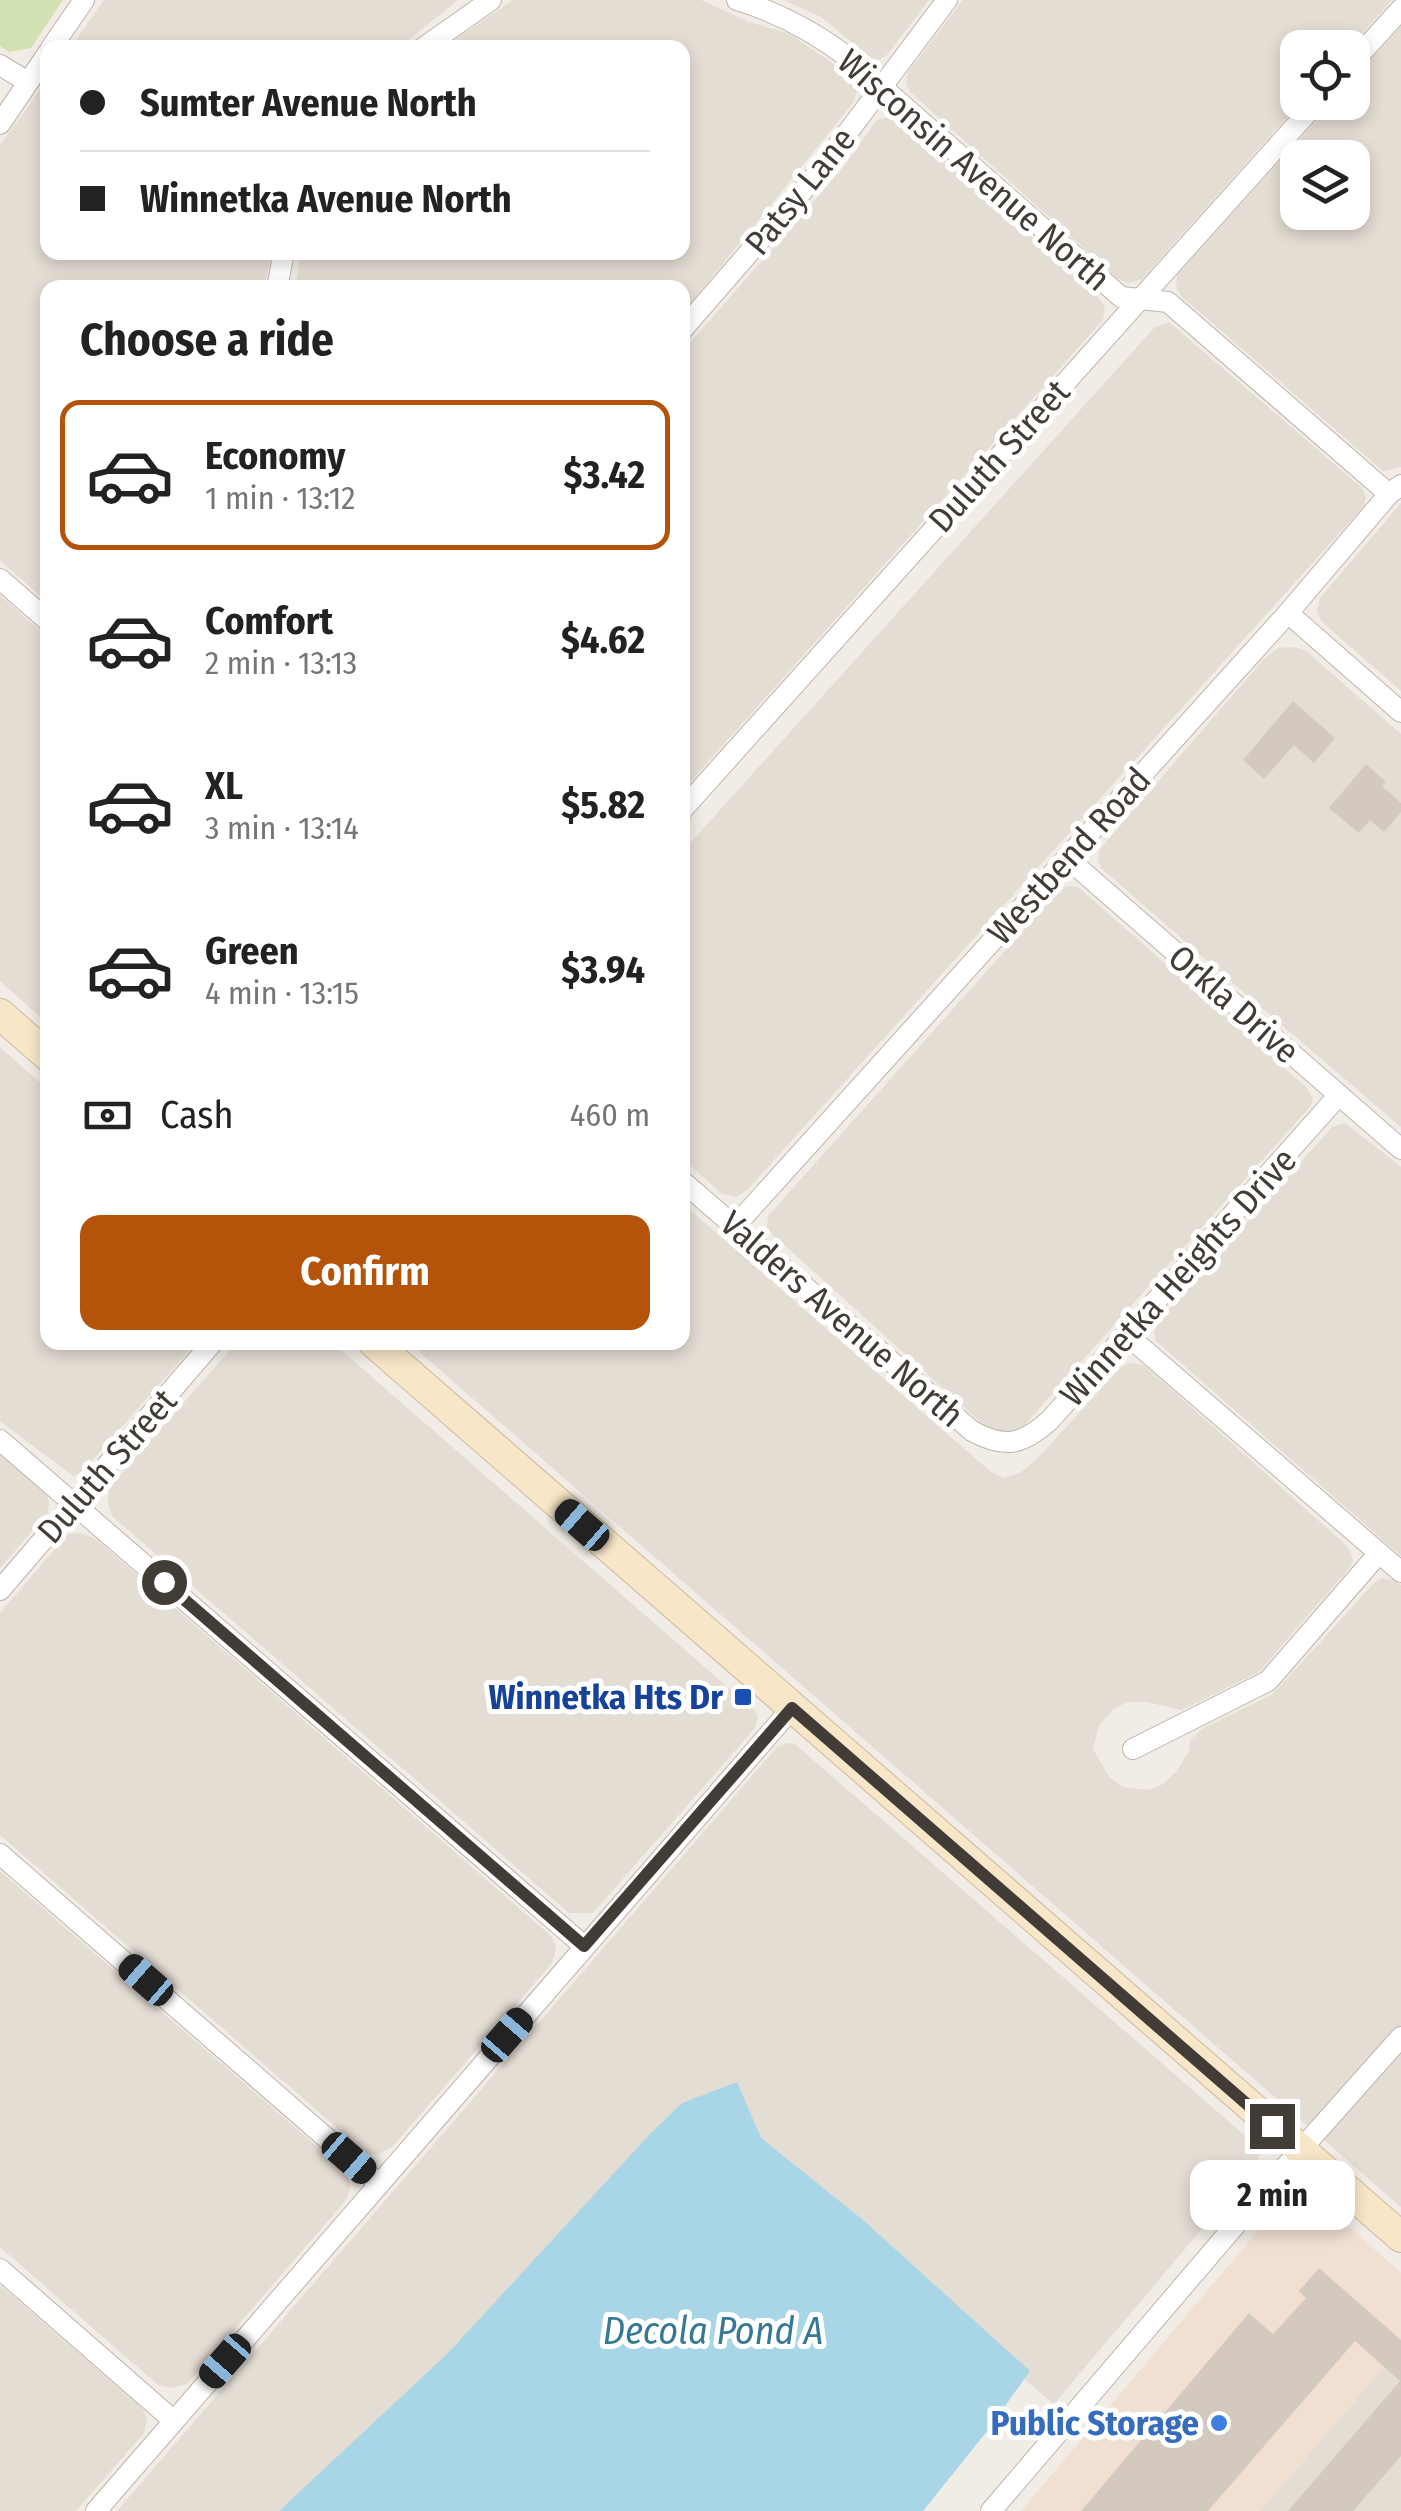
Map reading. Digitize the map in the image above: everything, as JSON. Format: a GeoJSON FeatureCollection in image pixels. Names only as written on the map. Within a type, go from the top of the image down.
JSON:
{"type":"FeatureCollection","features":[{"type":"Feature","properties":{"kind":"main road"},"geometry":{"type":"LineString","coordinates":[[0,1014],[40,1049]]}},
{"type":"Feature","properties":{"kind":"main road"},"geometry":{"type":"LineString","coordinates":[[382,1350],[1401,2238]]}},
{"type":"Feature","properties":{"kind":"street"},"geometry":{"type":"LineString","coordinates":[[57,40],[84,0]]}},
{"type":"Feature","properties":{"kind":"street"},"geometry":{"type":"LineString","coordinates":[[434,40],[491,0]]}},
{"type":"Feature","properties":{"kind":"street","name":"Wisconsin Avenue North"},"geometry":{"type":"LineString","coordinates":[[738,0],[818,35],[1121,297],[1168,302],[1395,489]]}},
{"type":"Feature","properties":{"kind":"street","name":"Patsy Lane"},"geometry":{"type":"LineString","coordinates":[[690,321],[779,220],[947,0]]}},
{"type":"Feature","properties":{"kind":"street"},"geometry":{"type":"LineString","coordinates":[[1370,42],[1401,8]]}},
{"type":"Feature","properties":{"kind":"street"},"geometry":{"type":"LineString","coordinates":[[0,64],[28,82]]}},
{"type":"Feature","properties":{"kind":"street"},"geometry":{"type":"LineString","coordinates":[[0,124],[40,65]]}},
{"type":"Feature","properties":{"kind":"street","name":"Duluth Street"},"geometry":{"type":"LineString","coordinates":[[690,801],[1300,120]]}},
{"type":"Feature","properties":{"kind":"street","name":"Westbend Road"},"geometry":{"type":"LineString","coordinates":[[735,1226],[1288,613],[1395,489]]}},
{"type":"Feature","properties":{"kind":"street"},"geometry":{"type":"LineString","coordinates":[[0,579],[40,614]]}},
{"type":"Feature","properties":{"kind":"street"},"geometry":{"type":"LineString","coordinates":[[1288,613],[1401,712]]}},
{"type":"Feature","properties":{"kind":"street","name":"Orkla Drive"},"geometry":{"type":"LineString","coordinates":[[1067,858],[1401,1149]]}},
{"type":"Feature","properties":{"kind":"street","name":"Winnetka Heights Drive"},"geometry":{"type":"LineString","coordinates":[[1008,1443],[1032,1436],[1050,1420],[1338,1096]]}},
{"type":"Feature","properties":{"kind":"street","name":"Valders Avenue North"},"geometry":{"type":"LineString","coordinates":[[690,1188],[972,1431],[990,1441],[1008,1443]]}},
{"type":"Feature","properties":{"kind":"street"},"geometry":{"type":"LineString","coordinates":[[1127,1334],[1401,1572]]}},
{"type":"Feature","properties":{"kind":"street","name":"Duluth Street"},"geometry":{"type":"LineString","coordinates":[[0,1590],[206,1350]]}},
{"type":"Feature","properties":{"kind":"street"},"geometry":{"type":"LineString","coordinates":[[0,1440],[584,1946]]}},
{"type":"Feature","properties":{"kind":"street"},"geometry":{"type":"LineString","coordinates":[[1132,1749],[1268,1682],[1379,1554]]}},
{"type":"Feature","properties":{"kind":"street"},"geometry":{"type":"LineString","coordinates":[[96,2511],[792,1708]]}},
{"type":"Feature","properties":{"kind":"street"},"geometry":{"type":"LineString","coordinates":[[0,1854],[378,2183]]}},
{"type":"Feature","properties":{"kind":"street"},"geometry":{"type":"LineString","coordinates":[[991,2511],[1401,2037]]}},
{"type":"Feature","properties":{"kind":"street"},"geometry":{"type":"LineString","coordinates":[[0,2269],[174,2421]]}},
{"type":"Feature","properties":{"kind":"shaded area"},"geometry":{"type":"Polygon","coordinates":[[[104,0],[458,0],[409,40],[76,40],[104,0]]]}},
{"type":"Feature","properties":{"kind":"shaded area"},"geometry":{"type":"Polygon","coordinates":[[[513,0],[701,0],[749,22],[788,33],[847,73],[858,88],[853,103],[690,304],[690,280],[296,280],[300,260],[690,260],[690,40],[455,40],[513,0]]]}},
{"type":"Feature","properties":{"kind":"shaded area"},"geometry":{"type":"Polygon","coordinates":[[[784,0],[929,0],[879,60],[871,58],[821,17],[784,0]]]}},
{"type":"Feature","properties":{"kind":"shaded area"},"geometry":{"type":"Polygon","coordinates":[[[963,0],[1392,0],[1365,30],[1280,30],[1280,120],[1285,120],[1142,279],[1129,283],[1118,279],[910,92],[906,83],[908,72],[963,0]]]}},
{"type":"Feature","properties":{"kind":"shaded area"},"geometry":{"type":"Polygon","coordinates":[[[1401,25],[1401,467],[1383,471],[1181,296],[1176,287],[1177,275],[1280,161],[1280,230],[1370,230],[1370,140],[1299,140],[1317,120],[1370,120],[1370,60],[1401,25]]]}},
{"type":"Feature","properties":{"kind":"shaded area"},"geometry":{"type":"Polygon","coordinates":[[[40,90],[40,260],[271,260],[265,280],[40,280],[40,596],[0,560],[0,145],[40,90]]]}},
{"type":"Feature","properties":{"kind":"shaded area"},"geometry":{"type":"Polygon","coordinates":[[[888,117],[904,122],[1097,296],[1105,307],[1103,320],[690,782],[690,343],[841,170],[877,120],[888,117]]]}},
{"type":"Feature","properties":{"kind":"shaded area"},"geometry":{"type":"Polygon","coordinates":[[[1169,322],[1362,488],[1364,506],[747,1190],[737,1197],[722,1194],[690,1165],[690,843],[1154,328],[1169,322]]]}},
{"type":"Feature","properties":{"kind":"shaded area"},"geometry":{"type":"Polygon","coordinates":[[[1401,503],[1401,691],[1321,621],[1317,611],[1320,598],[1401,503]]]}},
{"type":"Feature","properties":{"kind":"shaded area"},"geometry":{"type":"Polygon","coordinates":[[[0,595],[40,631],[40,1017],[0,981],[0,595]]]}},
{"type":"Feature","properties":{"kind":"shaded area"},"geometry":{"type":"Polygon","coordinates":[[[1278,648],[1305,650],[1401,734],[1401,1127],[1102,869],[1098,861],[1100,849],[1263,660],[1278,648]]]}},
{"type":"Feature","properties":{"kind":"shaded area"},"geometry":{"type":"Polygon","coordinates":[[[1078,887],[1307,1088],[1313,1099],[1310,1107],[1019,1431],[997,1437],[772,1234],[767,1226],[768,1216],[1061,888],[1078,887]]]}},
{"type":"Feature","properties":{"kind":"shaded area"},"geometry":{"type":"Polygon","coordinates":[[[0,1047],[40,1083],[40,1350],[190,1350],[81,1473],[73,1476],[0,1421],[0,1047]]]}},
{"type":"Feature","properties":{"kind":"shaded area"},"geometry":{"type":"Polygon","coordinates":[[[1345,1123],[1401,1167],[1401,1556],[1156,1341],[1154,1332],[1157,1323],[1332,1127],[1345,1123]]]}},
{"type":"Feature","properties":{"kind":"shaded area"},"geometry":{"type":"Polygon","coordinates":[[[690,1210],[990,1471],[1004,1478],[1020,1473],[1037,1459],[1120,1368],[1129,1363],[1144,1365],[1348,1547],[1353,1560],[1259,1672],[1182,1710],[1146,1702],[1127,1702],[1114,1709],[1099,1725],[1093,1749],[1109,1777],[1123,1787],[1149,1790],[1163,1784],[1177,1771],[1189,1751],[1190,1740],[1202,1729],[1273,1694],[1374,1583],[1382,1578],[1401,1585],[1401,2207],[417,1350],[690,1350],[690,1210]]]}},
{"type":"Feature","properties":{"kind":"shaded area"},"geometry":{"type":"Polygon","coordinates":[[[230,1350],[341,1350],[755,1711],[755,1728],[593,1913],[569,1913],[112,1516],[109,1488],[230,1350]]]}},
{"type":"Feature","properties":{"kind":"shaded area"},"geometry":{"type":"Polygon","coordinates":[[[0,1454],[46,1493],[49,1503],[48,1513],[0,1568],[0,1454]]]}},
{"type":"Feature","properties":{"kind":"shaded area"},"geometry":{"type":"Polygon","coordinates":[[[81,1533],[96,1539],[551,1936],[556,1948],[552,1963],[393,2146],[378,2155],[366,2153],[0,1835],[0,1613],[68,1534],[81,1533]]]}},
{"type":"Feature","properties":{"kind":"shaded area"},"geometry":{"type":"Polygon","coordinates":[[[795,1744],[1258,2147],[1257,2164],[1054,2404],[712,2121],[366,2511],[117,2511],[777,1747],[795,1744]]]}},
{"type":"Feature","properties":{"kind":"shaded area"},"geometry":{"type":"Polygon","coordinates":[[[0,1871],[345,2171],[351,2185],[347,2199],[187,2384],[173,2388],[158,2385],[0,2247],[0,1871]]]}},
{"type":"Feature","properties":{"kind":"shaded area"},"geometry":{"type":"Polygon","coordinates":[[[1300,2189],[1312,2193],[1401,2273],[1401,2347],[1260,2511],[1021,2511],[1290,2193],[1300,2189]]]}},
{"type":"Feature","properties":{"kind":"shaded area"},"geometry":{"type":"Polygon","coordinates":[[[0,2285],[143,2409],[147,2420],[144,2433],[76,2511],[0,2511],[0,2285]]]}},
{"type":"Feature","properties":{"kind":"shaded area"},"geometry":{"type":"Polygon","coordinates":[[[1401,2347],[1401,2511],[1260,2511],[1401,2347]]]}},
{"type":"Feature","properties":{"kind":"green space"},"geometry":{"type":"Polygon","coordinates":[[[0,0],[63,0],[31,48],[9,52],[0,46],[0,0]]]}},
{"type":"Feature","properties":{"kind":"water","name":"Decola Pond A"},"geometry":{"type":"Polygon","coordinates":[[[737,2082],[761,2138],[863,2220],[1030,2371],[923,2511],[279,2511],[448,2353],[682,2103],[737,2082]]]}},
{"type":"Feature","properties":{"kind":"building"},"geometry":{"type":"Polygon","coordinates":[[[1293,701],[1335,738],[1314,763],[1294,745],[1264,779],[1243,760],[1293,701]]]}},
{"type":"Feature","properties":{"kind":"building"},"geometry":{"type":"Polygon","coordinates":[[[1366,764],[1401,803],[1401,812],[1384,832],[1370,820],[1359,833],[1329,808],[1366,764]]]}},
{"type":"Feature","properties":{"kind":"building","name":"Public Storage"},"geometry":{"type":"Polygon","coordinates":[[[1319,2268],[1401,2340],[1401,2456],[1353,2511],[1288,2511],[1400,2381],[1355,2341],[1208,2511],[1081,2511],[1249,2313],[1273,2334],[1306,2298],[1299,2291],[1319,2268]]]}},
{"type":"Feature","properties":{"kind":"place","name":"Winnetka Hts Dr"},"geometry":{"type":"Point","coordinates":[743,1697]}},
{"type":"Feature","properties":{"kind":"place","name":"Public Storage"},"geometry":{"type":"Point","coordinates":[1219,2423]}},
{"type":"Feature","properties":{"kind":"route"},"geometry":{"type":"LineString","coordinates":[[164,1582],[584,1946],[792,1708],[1272,2126]]}}]}
